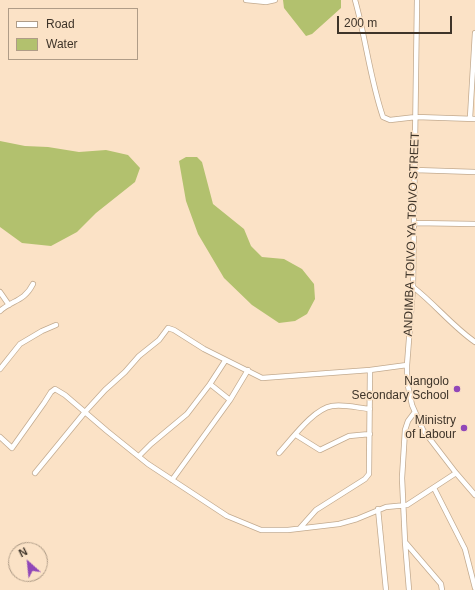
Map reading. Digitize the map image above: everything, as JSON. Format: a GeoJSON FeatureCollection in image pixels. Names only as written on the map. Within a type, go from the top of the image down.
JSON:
{"type":"FeatureCollection","features":[{"type":"Feature","properties":{"kind":"street"},"geometry":{"type":"LineString","coordinates":[[246,0],[266,2],[275,0]]}},
{"type":"Feature","properties":{"kind":"street"},"geometry":{"type":"LineString","coordinates":[[355,0],[363,29],[376,96],[383,117],[390,120],[416,117],[473,118],[475,33]]}},
{"type":"Feature","properties":{"kind":"street","name":"ANDIMBA TOIVO YA TOIVO STREET"},"geometry":{"type":"LineString","coordinates":[[417,0],[413,287],[407,381],[414,413],[427,437],[475,495]]}},
{"type":"Feature","properties":{"kind":"street"},"geometry":{"type":"LineString","coordinates":[[415,170],[475,172]]}},
{"type":"Feature","properties":{"kind":"street"},"geometry":{"type":"LineString","coordinates":[[414,223],[475,224]]}},
{"type":"Feature","properties":{"kind":"street"},"geometry":{"type":"LineString","coordinates":[[0,311],[18,301],[26,294],[33,284]]}},
{"type":"Feature","properties":{"kind":"street"},"geometry":{"type":"LineString","coordinates":[[413,287],[427,298],[458,330],[475,342]]}},
{"type":"Feature","properties":{"kind":"street"},"geometry":{"type":"LineString","coordinates":[[0,292],[9,305]]}},
{"type":"Feature","properties":{"kind":"street"},"geometry":{"type":"LineString","coordinates":[[0,369],[20,344],[42,331],[56,325]]}},
{"type":"Feature","properties":{"kind":"street"},"geometry":{"type":"LineString","coordinates":[[35,473],[105,390],[125,372],[135,360],[159,340],[168,328],[174,330],[225,361],[248,370],[258,376],[267,378],[370,370],[407,364]]}},
{"type":"Feature","properties":{"kind":"street"},"geometry":{"type":"LineString","coordinates":[[139,456],[187,414],[210,384],[225,361]]}},
{"type":"Feature","properties":{"kind":"street"},"geometry":{"type":"LineString","coordinates":[[172,480],[230,400],[248,370]]}},
{"type":"Feature","properties":{"kind":"street"},"geometry":{"type":"LineString","coordinates":[[300,528],[316,510],[368,477],[370,370]]}},
{"type":"Feature","properties":{"kind":"street"},"geometry":{"type":"LineString","coordinates":[[210,384],[230,400]]}},
{"type":"Feature","properties":{"kind":"street"},"geometry":{"type":"LineString","coordinates":[[0,437],[12,448],[52,390],[55,389],[65,395],[139,456],[172,480],[227,516],[267,531],[339,524],[357,519],[390,506],[403,506],[411,503],[456,473]]}},
{"type":"Feature","properties":{"kind":"street"},"geometry":{"type":"LineString","coordinates":[[279,453],[316,413],[326,407],[336,406],[370,408]]}},
{"type":"Feature","properties":{"kind":"street"},"geometry":{"type":"LineString","coordinates":[[409,590],[402,478],[405,430],[408,421],[414,413]]}},
{"type":"Feature","properties":{"kind":"street"},"geometry":{"type":"LineString","coordinates":[[296,435],[320,450],[350,436],[370,434]]}},
{"type":"Feature","properties":{"kind":"street"},"geometry":{"type":"LineString","coordinates":[[434,488],[465,549],[475,588]]}},
{"type":"Feature","properties":{"kind":"street"},"geometry":{"type":"LineString","coordinates":[[378,510],[386,590]]}},
{"type":"Feature","properties":{"kind":"street"},"geometry":{"type":"LineString","coordinates":[[405,542],[441,584],[442,590]]}},
{"type":"Feature","properties":{"kind":"water"},"geometry":{"type":"Polygon","coordinates":[[[283,0],[341,0],[341,8],[312,34],[306,36],[284,8],[283,0]]]}},
{"type":"Feature","properties":{"kind":"water"},"geometry":{"type":"Polygon","coordinates":[[[0,141],[25,146],[48,147],[79,152],[106,150],[128,155],[140,168],[135,182],[96,213],[77,232],[51,246],[22,243],[0,227],[0,141]]]}},
{"type":"Feature","properties":{"kind":"water"},"geometry":{"type":"Polygon","coordinates":[[[186,157],[197,157],[202,162],[213,204],[244,229],[251,246],[262,257],[284,259],[302,269],[314,284],[315,299],[307,314],[295,321],[279,323],[252,305],[224,278],[198,234],[186,201],[179,161],[186,157]]]}},
{"type":"Feature","properties":{"kind":"place","name":"Nangolo Secondary School"},"geometry":{"type":"Point","coordinates":[457,389]}},
{"type":"Feature","properties":{"kind":"place","name":"Ministry of Labour"},"geometry":{"type":"Point","coordinates":[464,428]}}]}
